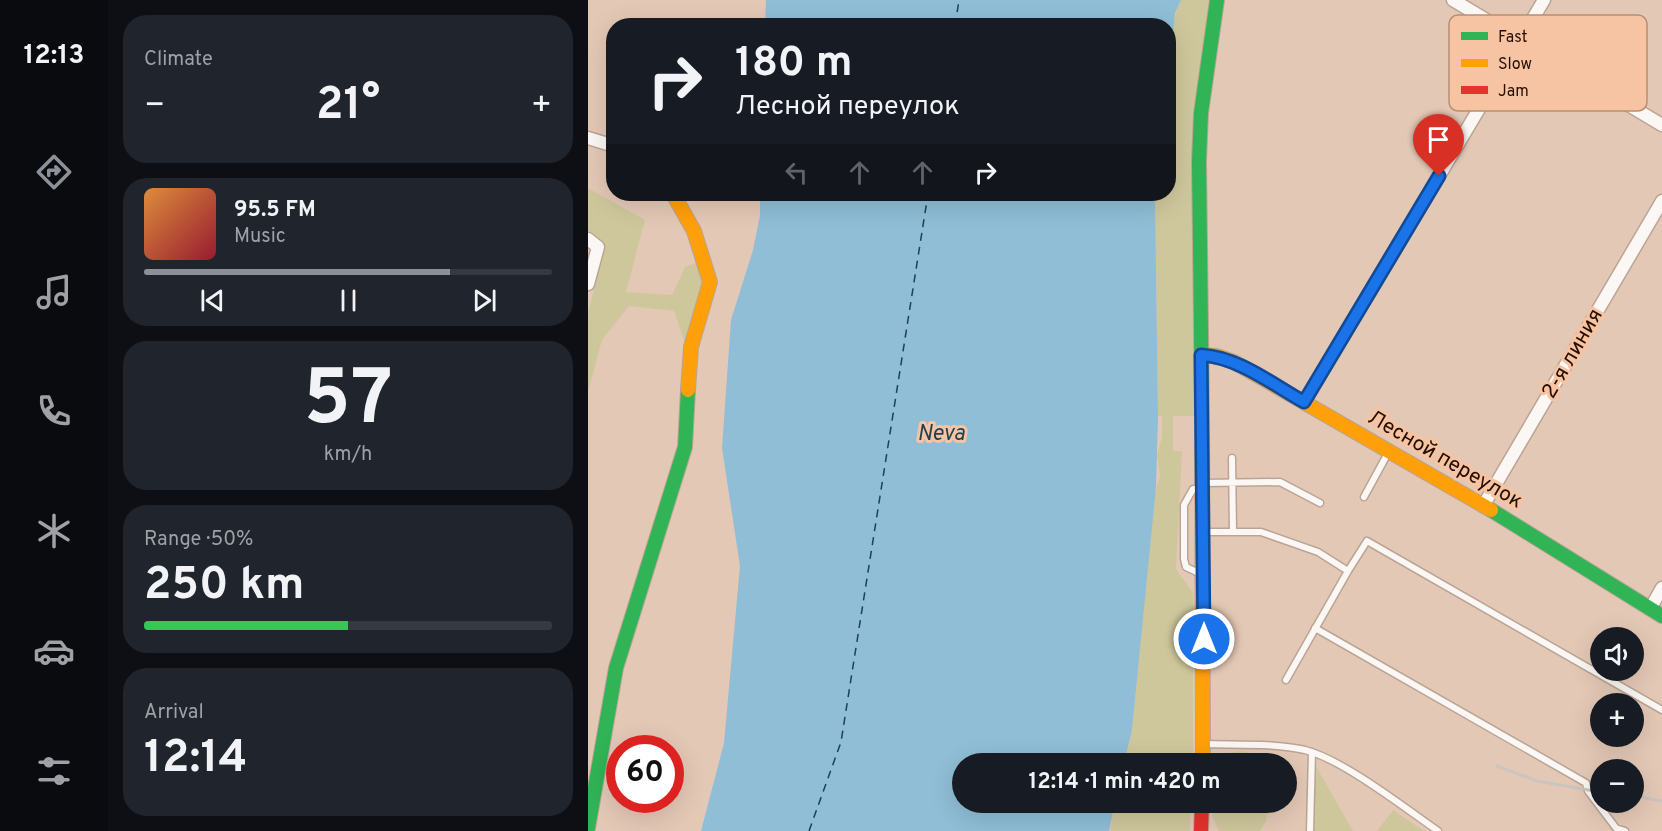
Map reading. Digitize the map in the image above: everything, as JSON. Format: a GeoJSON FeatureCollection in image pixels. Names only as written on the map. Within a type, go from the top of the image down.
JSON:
{"type":"FeatureCollection","features":[{"type":"Feature","properties":{"kind":"street"},"geometry":{"type":"LineString","coordinates":[[1204,753],[1204,532],[1199,161],[1201,113],[1217,0]]}},
{"type":"Feature","properties":{"kind":"street"},"geometry":{"type":"LineString","coordinates":[[1454,0],[1479,15]]}},
{"type":"Feature","properties":{"kind":"street"},"geometry":{"type":"LineString","coordinates":[[1535,15],[1544,0]]}},
{"type":"Feature","properties":{"kind":"street"},"geometry":{"type":"LineString","coordinates":[[1304,402],[1478,111]]}},
{"type":"Feature","properties":{"kind":"street"},"geometry":{"type":"LineString","coordinates":[[1639,111],[1662,125]]}},
{"type":"Feature","properties":{"kind":"street"},"geometry":{"type":"LineString","coordinates":[[589,141],[606,144]]}},
{"type":"Feature","properties":{"kind":"street"},"geometry":{"type":"LineString","coordinates":[[588,828],[616,668],[685,447],[692,347],[710,282],[694,231],[677,201]]}},
{"type":"Feature","properties":{"kind":"street","name":"2-я линия"},"geometry":{"type":"LineString","coordinates":[[1483,506],[1662,201]]}},
{"type":"Feature","properties":{"kind":"street"},"geometry":{"type":"LineString","coordinates":[[588,239],[598,247],[588,284]]}},
{"type":"Feature","properties":{"kind":"street","name":"Лесной переулок"},"geometry":{"type":"LineString","coordinates":[[1201,355],[1217,356],[1234,362],[1483,506],[1662,616]]}},
{"type":"Feature","properties":{"kind":"street"},"geometry":{"type":"LineString","coordinates":[[1650,609],[1662,588]]}},
{"type":"Feature","properties":{"kind":"street"},"geometry":{"type":"LineString","coordinates":[[1201,831],[1202,813]]}},
{"type":"Feature","properties":{"kind":"lane"},"geometry":{"type":"LineString","coordinates":[[1364,497],[1389,451]]}},
{"type":"Feature","properties":{"kind":"lane"},"geometry":{"type":"LineString","coordinates":[[1232,458],[1233,531]]}},
{"type":"Feature","properties":{"kind":"lane"},"geometry":{"type":"LineString","coordinates":[[1204,575],[1186,567],[1184,559],[1184,505],[1193,489],[1232,482],[1280,482],[1320,503]]}},
{"type":"Feature","properties":{"kind":"lane"},"geometry":{"type":"LineString","coordinates":[[1204,532],[1261,532],[1318,552],[1348,571]]}},
{"type":"Feature","properties":{"kind":"lane"},"geometry":{"type":"LineString","coordinates":[[1286,680],[1367,541],[1662,710]]}},
{"type":"Feature","properties":{"kind":"lane"},"geometry":{"type":"LineString","coordinates":[[1315,628],[1586,783],[1588,791],[1616,828],[1625,831]]}},
{"type":"Feature","properties":{"kind":"lane"},"geometry":{"type":"LineString","coordinates":[[1204,744],[1269,746],[1312,752],[1391,797],[1438,831]]}},
{"type":"Feature","properties":{"kind":"lane"},"geometry":{"type":"LineString","coordinates":[[1310,831],[1312,752]]}},
{"type":"Feature","properties":{"kind":"shaded area"},"geometry":{"type":"Polygon","coordinates":[[[1181,0],[1210,0],[1193,112],[1194,416],[1173,416],[1173,451],[1182,451],[1176,569],[1193,593],[1193,753],[1127,753],[1132,730],[1155,493],[1160,476],[1157,455],[1162,437],[1162,416],[1158,416],[1155,201],[1176,201],[1176,18],[1181,0]]]}},
{"type":"Feature","properties":{"kind":"shaded area"},"geometry":{"type":"Polygon","coordinates":[[[588,188],[606,198],[606,201],[611,201],[645,220],[626,292],[672,295],[685,267],[698,262],[704,285],[686,346],[674,311],[629,306],[602,340],[588,392],[588,313],[605,246],[588,232],[588,188]]]}},
{"type":"Feature","properties":{"kind":"shaded area"},"geometry":{"type":"Polygon","coordinates":[[[1244,751],[1250,753],[1226,753],[1244,751]]]}},
{"type":"Feature","properties":{"kind":"shaded area"},"geometry":{"type":"Polygon","coordinates":[[[1314,763],[1353,831],[1313,831],[1314,763]]]}},
{"type":"Feature","properties":{"kind":"shaded area"},"geometry":{"type":"Polygon","coordinates":[[[1393,810],[1424,831],[1377,831],[1393,810]]]}},
{"type":"Feature","properties":{"kind":"shaded area"},"geometry":{"type":"Polygon","coordinates":[[[1113,813],[1191,813],[1190,831],[1110,831],[1113,813]]]}},
{"type":"Feature","properties":{"kind":"shaded area"},"geometry":{"type":"Polygon","coordinates":[[[1213,813],[1267,813],[1260,831],[1219,831],[1213,813]]]}},
{"type":"Feature","properties":{"kind":"water"},"geometry":{"type":"Polygon","coordinates":[[[766,0],[1181,0],[1174,18],[765,18],[766,0]]]}},
{"type":"Feature","properties":{"kind":"water","name":"Neva"},"geometry":{"type":"Polygon","coordinates":[[[760,201],[1155,201],[1158,416],[1156,487],[1132,730],[1126,753],[952,753],[952,813],[1113,813],[1109,831],[701,831],[724,743],[740,566],[722,448],[731,320],[753,250],[760,215],[760,201]]]}},
{"type":"Feature","properties":{"kind":"ferry route"},"geometry":{"type":"LineString","coordinates":[[956,18],[959,0]]}},
{"type":"Feature","properties":{"kind":"ferry route"},"geometry":{"type":"LineString","coordinates":[[809,831],[841,742],[927,201]]}},
{"type":"Feature","properties":{"kind":"railway"},"geometry":{"type":"LineString","coordinates":[[1497,766],[1537,781],[1590,790]]}},
{"type":"Feature","properties":{"kind":"railway"},"geometry":{"type":"LineString","coordinates":[[1644,798],[1662,801]]}},
{"type":"Feature","properties":{"kind":"traffic: fast"},"geometry":{"type":"LineString","coordinates":[[1202,414],[1199,161],[1201,113],[1217,0]]}},
{"type":"Feature","properties":{"kind":"traffic: fast"},"geometry":{"type":"LineString","coordinates":[[588,828],[616,668],[685,447],[688,390]]}},
{"type":"Feature","properties":{"kind":"traffic: fast"},"geometry":{"type":"LineString","coordinates":[[1491,510],[1662,616]]}},
{"type":"Feature","properties":{"kind":"traffic: slow"},"geometry":{"type":"LineString","coordinates":[[677,201],[694,231],[710,282],[691,347],[688,390]]}},
{"type":"Feature","properties":{"kind":"traffic: slow"},"geometry":{"type":"LineString","coordinates":[[1201,355],[1217,356],[1234,362],[1491,510]]}},
{"type":"Feature","properties":{"kind":"traffic: slow"},"geometry":{"type":"LineString","coordinates":[[1202,414],[1203,753]]}},
{"type":"Feature","properties":{"kind":"traffic: jam"},"geometry":{"type":"LineString","coordinates":[[1201,831],[1202,813]]}},
{"type":"Feature","properties":{"kind":"route"},"geometry":{"type":"LineString","coordinates":[[1204,639],[1201,355],[1217,356],[1234,362],[1304,402],[1439,176]]}}]}
